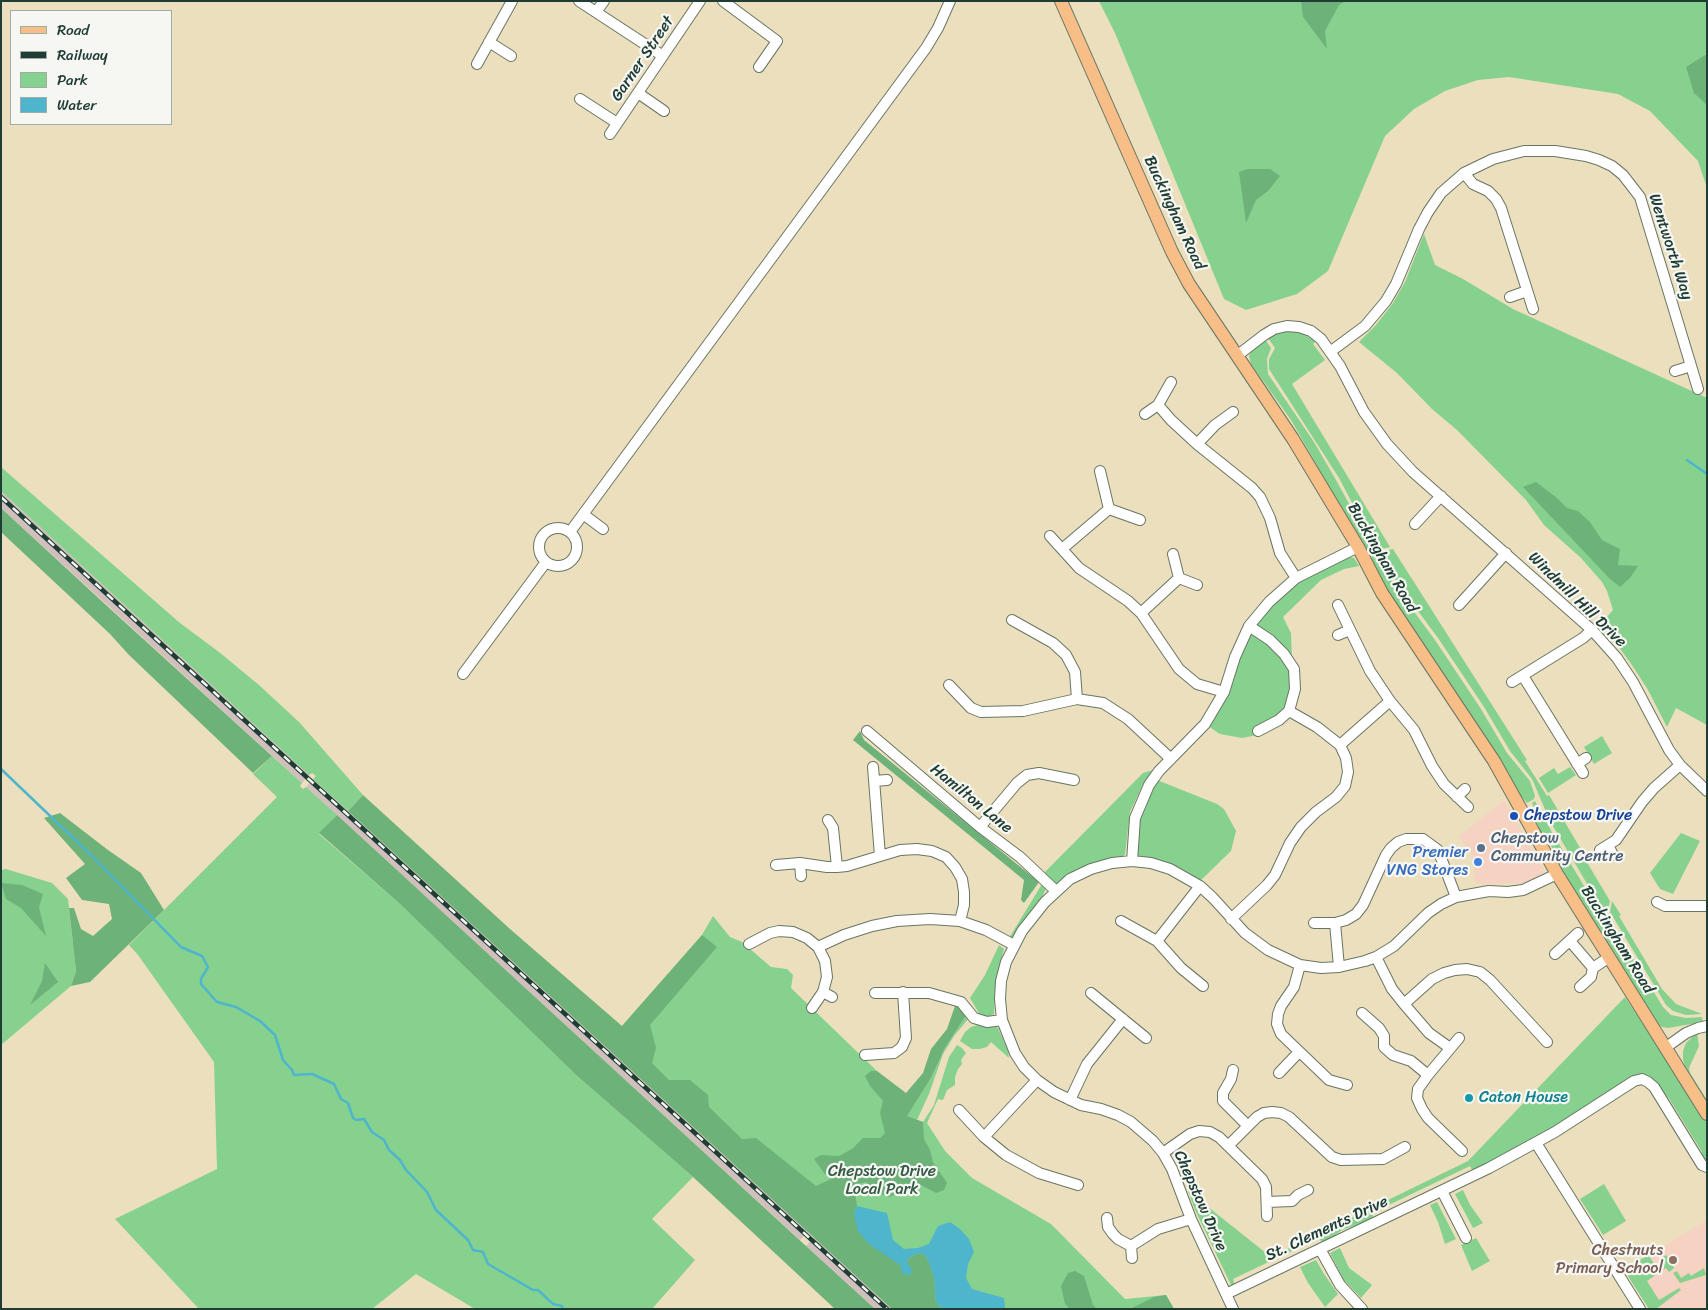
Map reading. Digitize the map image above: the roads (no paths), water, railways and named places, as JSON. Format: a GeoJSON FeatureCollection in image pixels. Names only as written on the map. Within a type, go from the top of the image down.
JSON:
{"type":"FeatureCollection","features":[{"type":"Feature","properties":{"kind":"main road","name":"Buckingham Road"},"geometry":{"type":"LineString","coordinates":[[1061,1],[1172,252],[1189,284],[1293,439],[1358,547],[1382,593],[1494,761],[1549,861],[1707,1114]]}},
{"type":"Feature","properties":{"kind":"street"},"geometry":{"type":"LineString","coordinates":[[478,64],[512,1]]}},
{"type":"Feature","properties":{"kind":"street"},"geometry":{"type":"LineString","coordinates":[[579,1],[663,56]]}},
{"type":"Feature","properties":{"kind":"street"},"geometry":{"type":"LineString","coordinates":[[596,12],[604,1]]}},
{"type":"Feature","properties":{"kind":"street","name":"Garner Street"},"geometry":{"type":"LineString","coordinates":[[610,134],[700,1]]}},
{"type":"Feature","properties":{"kind":"street"},"geometry":{"type":"LineString","coordinates":[[723,1],[777,41],[759,67]]}},
{"type":"Feature","properties":{"kind":"street"},"geometry":{"type":"LineString","coordinates":[[570,532],[926,48],[950,1]]}},
{"type":"Feature","properties":{"kind":"street"},"geometry":{"type":"LineString","coordinates":[[489,42],[511,56]]}},
{"type":"Feature","properties":{"kind":"street"},"geometry":{"type":"LineString","coordinates":[[638,93],[664,111]]}},
{"type":"Feature","properties":{"kind":"street"},"geometry":{"type":"LineString","coordinates":[[580,99],[617,123]]}},
{"type":"Feature","properties":{"kind":"street","name":"Wentworth Way"},"geometry":{"type":"LineString","coordinates":[[1330,352],[1366,326],[1386,301],[1396,284],[1419,229],[1441,193],[1464,173],[1509,154],[1540,150],[1555,151],[1599,160],[1612,166],[1624,175],[1640,197],[1698,390]]}},
{"type":"Feature","properties":{"kind":"street"},"geometry":{"type":"LineString","coordinates":[[1464,173],[1473,184],[1488,191],[1496,198],[1501,208],[1532,309]]}},
{"type":"Feature","properties":{"kind":"street"},"geometry":{"type":"LineString","coordinates":[[1510,297],[1527,291]]}},
{"type":"Feature","properties":{"kind":"street","name":"Windmill Hill Drive"},"geometry":{"type":"LineString","coordinates":[[1238,355],[1264,335],[1287,326],[1311,331],[1321,339],[1340,366],[1364,412],[1387,444],[1413,472],[1592,630],[1616,658],[1633,682],[1669,750],[1680,765],[1707,790]]}},
{"type":"Feature","properties":{"kind":"street"},"geometry":{"type":"LineString","coordinates":[[1675,371],[1691,366]]}},
{"type":"Feature","properties":{"kind":"street"},"geometry":{"type":"LineString","coordinates":[[1145,414],[1158,405],[1171,382]]}},
{"type":"Feature","properties":{"kind":"street"},"geometry":{"type":"LineString","coordinates":[[1158,405],[1197,444],[1260,497],[1270,518],[1280,553],[1296,578]]}},
{"type":"Feature","properties":{"kind":"street"},"geometry":{"type":"LineString","coordinates":[[1197,444],[1215,425],[1233,412]]}},
{"type":"Feature","properties":{"kind":"street"},"geometry":{"type":"LineString","coordinates":[[1100,471],[1109,508]]}},
{"type":"Feature","properties":{"kind":"street"},"geometry":{"type":"LineString","coordinates":[[1415,524],[1441,496]]}},
{"type":"Feature","properties":{"kind":"street"},"geometry":{"type":"LineString","coordinates":[[1109,508],[1140,520]]}},
{"type":"Feature","properties":{"kind":"street"},"geometry":{"type":"LineString","coordinates":[[1062,549],[1109,508]]}},
{"type":"Feature","properties":{"kind":"street"},"geometry":{"type":"LineString","coordinates":[[583,514],[603,529]]}},
{"type":"Feature","properties":{"kind":"street"},"geometry":{"type":"LineString","coordinates":[[557,528],[570,532],[576,542],[576,554],[573,559],[563,565],[551,565],[546,562],[539,550],[539,544],[545,532],[557,528]]}},
{"type":"Feature","properties":{"kind":"street"},"geometry":{"type":"LineString","coordinates":[[1050,536],[1080,568],[1128,601],[1141,613],[1179,669],[1197,684],[1224,692]]}},
{"type":"Feature","properties":{"kind":"street"},"geometry":{"type":"LineString","coordinates":[[1132,861],[1136,818],[1141,801],[1159,771],[1205,724],[1224,692],[1234,657],[1249,626],[1269,602],[1296,578],[1358,547]]}},
{"type":"Feature","properties":{"kind":"street"},"geometry":{"type":"LineString","coordinates":[[1459,605],[1506,553]]}},
{"type":"Feature","properties":{"kind":"street"},"geometry":{"type":"LineString","coordinates":[[1173,554],[1179,578]]}},
{"type":"Feature","properties":{"kind":"street"},"geometry":{"type":"LineString","coordinates":[[463,674],[546,562]]}},
{"type":"Feature","properties":{"kind":"street"},"geometry":{"type":"LineString","coordinates":[[1141,613],[1179,578]]}},
{"type":"Feature","properties":{"kind":"street"},"geometry":{"type":"LineString","coordinates":[[1179,578],[1197,585]]}},
{"type":"Feature","properties":{"kind":"street"},"geometry":{"type":"LineString","coordinates":[[1338,605],[1370,671],[1414,730],[1432,766],[1444,784],[1468,807]]}},
{"type":"Feature","properties":{"kind":"street"},"geometry":{"type":"LineString","coordinates":[[1012,620],[1053,643],[1066,655],[1075,672],[1077,699]]}},
{"type":"Feature","properties":{"kind":"street"},"geometry":{"type":"LineString","coordinates":[[1249,626],[1270,640],[1284,654],[1294,669],[1295,689],[1289,711],[1279,720],[1258,731]]}},
{"type":"Feature","properties":{"kind":"street"},"geometry":{"type":"LineString","coordinates":[[1338,635],[1350,630]]}},
{"type":"Feature","properties":{"kind":"street"},"geometry":{"type":"LineString","coordinates":[[1512,682],[1584,638],[1592,630]]}},
{"type":"Feature","properties":{"kind":"street"},"geometry":{"type":"LineString","coordinates":[[1522,676],[1582,765]]}},
{"type":"Feature","properties":{"kind":"street"},"geometry":{"type":"LineString","coordinates":[[949,685],[971,708],[981,712],[1023,711],[1077,699],[1103,704],[1128,719],[1170,759]]}},
{"type":"Feature","properties":{"kind":"street"},"geometry":{"type":"LineString","coordinates":[[1340,745],[1390,700]]}},
{"type":"Feature","properties":{"kind":"street"},"geometry":{"type":"LineString","coordinates":[[1231,919],[1275,875],[1290,843],[1301,827],[1345,786],[1348,772],[1346,758],[1340,745],[1317,727],[1289,711]]}},
{"type":"Feature","properties":{"kind":"street","name":"Hamilton Lane"},"geometry":{"type":"LineString","coordinates":[[867,731],[980,827],[1020,857],[1056,891]]}},
{"type":"Feature","properties":{"kind":"street"},"geometry":{"type":"LineString","coordinates":[[1614,854],[1604,848],[1616,840],[1628,820],[1654,788],[1680,765]]}},
{"type":"Feature","properties":{"kind":"street"},"geometry":{"type":"LineString","coordinates":[[872,767],[880,856]]}},
{"type":"Feature","properties":{"kind":"street"},"geometry":{"type":"LineString","coordinates":[[980,827],[1016,783],[1027,775],[1038,773],[1074,780]]}},
{"type":"Feature","properties":{"kind":"street"},"geometry":{"type":"LineString","coordinates":[[874,781],[887,780]]}},
{"type":"Feature","properties":{"kind":"street"},"geometry":{"type":"LineString","coordinates":[[1457,797],[1465,789]]}},
{"type":"Feature","properties":{"kind":"street"},"geometry":{"type":"LineString","coordinates":[[828,820],[833,828],[837,867]]}},
{"type":"Feature","properties":{"kind":"street"},"geometry":{"type":"LineString","coordinates":[[1314,923],[1335,923],[1346,920],[1356,914],[1386,855],[1392,848],[1406,839],[1423,839],[1438,850],[1456,897]]}},
{"type":"Feature","properties":{"kind":"street"},"geometry":{"type":"LineString","coordinates":[[776,865],[800,864],[837,867],[847,866],[900,850],[917,849],[932,851],[946,857],[955,867],[963,886],[964,905],[960,922]]}},
{"type":"Feature","properties":{"kind":"street","name":"Chepstow Drive"},"geometry":{"type":"LineString","coordinates":[[1233,1309],[1190,1219],[1172,1169],[1153,1141],[1131,1122],[1101,1109],[1081,1105],[1054,1092],[1037,1080],[1024,1067],[1015,1053],[1002,1020],[1001,981],[1006,962],[1022,931],[1056,891],[1070,879],[1092,869],[1112,863],[1132,861],[1151,863],[1170,869],[1200,886],[1214,898],[1245,933],[1268,950],[1300,965],[1321,968],[1339,967],[1376,957],[1394,946],[1428,913],[1456,897],[1489,891],[1508,892],[1523,890],[1557,874]]}},
{"type":"Feature","properties":{"kind":"street"},"geometry":{"type":"LineString","coordinates":[[800,864],[801,876]]}},
{"type":"Feature","properties":{"kind":"street"},"geometry":{"type":"LineString","coordinates":[[1157,941],[1200,886]]}},
{"type":"Feature","properties":{"kind":"street"},"geometry":{"type":"LineString","coordinates":[[1657,902],[1665,906],[1707,906]]}},
{"type":"Feature","properties":{"kind":"street"},"geometry":{"type":"LineString","coordinates":[[818,947],[828,941],[872,926],[897,921],[930,919],[960,922],[986,930],[1014,945]]}},
{"type":"Feature","properties":{"kind":"street"},"geometry":{"type":"LineString","coordinates":[[778,920],[779,931]]}},
{"type":"Feature","properties":{"kind":"street"},"geometry":{"type":"LineString","coordinates":[[1121,921],[1157,941],[1181,968],[1203,986]]}},
{"type":"Feature","properties":{"kind":"street"},"geometry":{"type":"LineString","coordinates":[[1335,923],[1339,967]]}},
{"type":"Feature","properties":{"kind":"street"},"geometry":{"type":"LineString","coordinates":[[749,944],[770,933],[779,931],[793,932],[806,938],[818,947],[825,961],[828,994],[812,1008]]}},
{"type":"Feature","properties":{"kind":"street"},"geometry":{"type":"LineString","coordinates":[[1555,954],[1578,933]]}},
{"type":"Feature","properties":{"kind":"street"},"geometry":{"type":"LineString","coordinates":[[1570,941],[1593,968]]}},
{"type":"Feature","properties":{"kind":"street"},"geometry":{"type":"LineString","coordinates":[[1376,957],[1392,989],[1404,1004],[1430,1033],[1450,1048]]}},
{"type":"Feature","properties":{"kind":"street"},"geometry":{"type":"LineString","coordinates":[[1580,987],[1591,977],[1593,968],[1608,958]]}},
{"type":"Feature","properties":{"kind":"street"},"geometry":{"type":"LineString","coordinates":[[1300,965],[1294,987],[1281,1006],[1277,1024],[1282,1034],[1329,1080],[1347,1085]]}},
{"type":"Feature","properties":{"kind":"street"},"geometry":{"type":"LineString","coordinates":[[1404,1004],[1432,979],[1444,973],[1468,969],[1480,972],[1490,980],[1547,1042]]}},
{"type":"Feature","properties":{"kind":"street"},"geometry":{"type":"LineString","coordinates":[[865,1055],[894,1052],[902,1047],[906,1038],[903,992]]}},
{"type":"Feature","properties":{"kind":"street"},"geometry":{"type":"LineString","coordinates":[[875,993],[929,993],[961,1002],[974,1018],[987,1022],[1002,1020]]}},
{"type":"Feature","properties":{"kind":"street"},"geometry":{"type":"LineString","coordinates":[[1091,993],[1146,1038]]}},
{"type":"Feature","properties":{"kind":"street"},"geometry":{"type":"LineString","coordinates":[[1362,1012],[1379,1028],[1384,1036],[1384,1047],[1393,1055],[1411,1061],[1428,1075]]}},
{"type":"Feature","properties":{"kind":"street"},"geometry":{"type":"LineString","coordinates":[[1070,1100],[1087,1064],[1123,1019]]}},
{"type":"Feature","properties":{"kind":"street"},"geometry":{"type":"LineString","coordinates":[[1665,1048],[1686,1033],[1707,1026]]}},
{"type":"Feature","properties":{"kind":"street"},"geometry":{"type":"LineString","coordinates":[[1459,1038],[1418,1089],[1417,1098],[1428,1118],[1462,1151]]}},
{"type":"Feature","properties":{"kind":"street"},"geometry":{"type":"LineString","coordinates":[[1279,1073],[1300,1052]]}},
{"type":"Feature","properties":{"kind":"street"},"geometry":{"type":"LineString","coordinates":[[1233,1070],[1231,1079],[1223,1093],[1223,1102],[1248,1126]]}},
{"type":"Feature","properties":{"kind":"street","name":"St. Clements Drive"},"geometry":{"type":"LineString","coordinates":[[1226,1294],[1442,1191],[1536,1143],[1634,1081],[1642,1079],[1654,1087],[1702,1165],[1707,1168]]}},
{"type":"Feature","properties":{"kind":"street"},"geometry":{"type":"LineString","coordinates":[[984,1138],[1037,1080]]}},
{"type":"Feature","properties":{"kind":"street"},"geometry":{"type":"LineString","coordinates":[[959,1110],[984,1138],[1006,1155],[1039,1173],[1078,1185]]}},
{"type":"Feature","properties":{"kind":"street"},"geometry":{"type":"LineString","coordinates":[[1228,1146],[1264,1113],[1281,1112],[1289,1116],[1332,1157],[1341,1160],[1383,1159],[1405,1147]]}},
{"type":"Feature","properties":{"kind":"street"},"geometry":{"type":"LineString","coordinates":[[1163,1154],[1190,1134],[1199,1131],[1210,1132],[1219,1137],[1262,1179],[1266,1187],[1267,1216]]}},
{"type":"Feature","properties":{"kind":"street"},"geometry":{"type":"LineString","coordinates":[[1536,1143],[1640,1309]]}},
{"type":"Feature","properties":{"kind":"street"},"geometry":{"type":"LineString","coordinates":[[1267,1202],[1292,1201],[1298,1195],[1308,1190]]}},
{"type":"Feature","properties":{"kind":"street"},"geometry":{"type":"LineString","coordinates":[[1442,1191],[1466,1238]]}},
{"type":"Feature","properties":{"kind":"street"},"geometry":{"type":"LineString","coordinates":[[1107,1218],[1108,1227],[1113,1234],[1131,1246]]}},
{"type":"Feature","properties":{"kind":"street"},"geometry":{"type":"LineString","coordinates":[[1131,1246],[1158,1229],[1190,1219]]}},
{"type":"Feature","properties":{"kind":"street"},"geometry":{"type":"LineString","coordinates":[[1131,1246],[1132,1258]]}},
{"type":"Feature","properties":{"kind":"street"},"geometry":{"type":"LineString","coordinates":[[1320,1249],[1340,1285],[1362,1309]]}},
{"type":"Feature","properties":{"kind":"water"},"geometry":{"type":"Polygon","coordinates":[[[857,1206],[887,1213],[893,1240],[904,1249],[918,1248],[929,1244],[938,1226],[950,1222],[969,1239],[974,1252],[968,1264],[966,1278],[972,1289],[1004,1298],[1005,1309],[943,1309],[936,1302],[934,1277],[928,1260],[923,1253],[910,1257],[907,1262],[912,1271],[910,1275],[903,1274],[900,1265],[869,1244],[858,1231],[854,1214],[857,1206]]]}},
{"type":"Feature","properties":{"kind":"waterway"},"geometry":{"type":"LineString","coordinates":[[1687,460],[1707,474]]}},
{"type":"Feature","properties":{"kind":"waterway"},"geometry":{"type":"LineString","coordinates":[[1,769],[91,855],[181,947],[202,956],[208,967],[201,979],[201,984],[217,1002],[236,1007],[260,1021],[275,1035],[283,1060],[294,1075],[312,1074],[334,1084],[341,1099],[348,1103],[353,1118],[356,1120],[364,1119],[372,1132],[384,1140],[389,1150],[427,1192],[436,1210],[468,1240],[473,1250],[483,1252],[488,1264],[533,1290],[538,1290],[553,1304],[562,1306],[563,1309]]}},
{"type":"Feature","properties":{"kind":"railway"},"geometry":{"type":"LineString","coordinates":[[1,497],[887,1309]]}},
{"type":"Feature","properties":{"kind":"place","name":"Chepstow Drive"},"geometry":{"type":"Point","coordinates":[1514,816]}},
{"type":"Feature","properties":{"kind":"place","name":"Chepstow Community Centre"},"geometry":{"type":"Point","coordinates":[1481,848]}},
{"type":"Feature","properties":{"kind":"place","name":"Premier VNG Stores"},"geometry":{"type":"Point","coordinates":[1478,862]}},
{"type":"Feature","properties":{"kind":"place","name":"Caton House"},"geometry":{"type":"Point","coordinates":[1469,1098]}},
{"type":"Feature","properties":{"kind":"place","name":"Chestnuts Primary School"},"geometry":{"type":"Point","coordinates":[1673,1260]}},
{"type":"Feature","properties":{"kind":"park label","name":"Chepstow Drive Local Park"},"geometry":{"type":"Point","coordinates":[882,1181]}}]}
